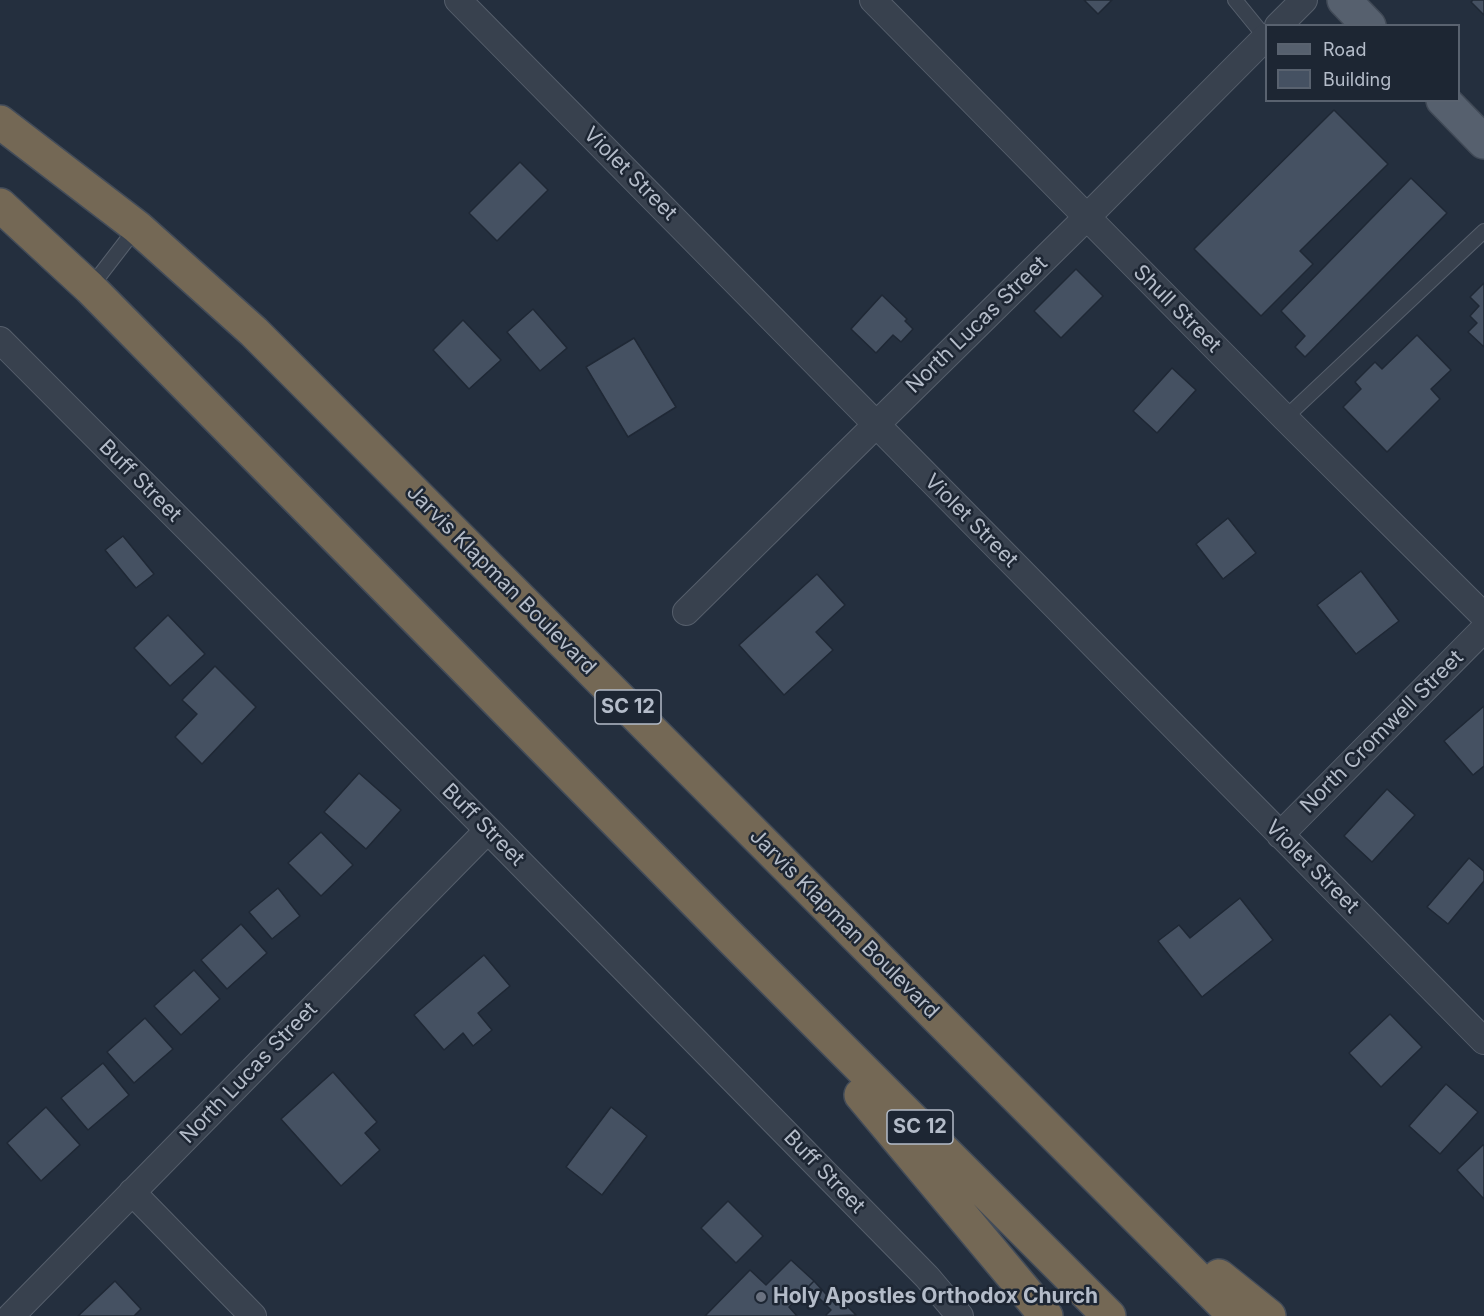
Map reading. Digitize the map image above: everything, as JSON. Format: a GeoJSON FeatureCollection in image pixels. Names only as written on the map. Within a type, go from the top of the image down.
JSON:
{"type":"FeatureCollection","features":[{"type":"Feature","properties":{"kind":"highway","name":"Jarvis Klapman Boulevard"},"geometry":{"type":"LineString","coordinates":[[0,122],[137,227],[254,332],[1234,1316]]}},
{"type":"Feature","properties":{"kind":"highway","name":"SC 12"},"geometry":{"type":"LineString","coordinates":[[0,205],[90,288],[732,939],[1109,1316]]}},
{"type":"Feature","properties":{"kind":"highway"},"geometry":{"type":"LineString","coordinates":[[732,939],[1046,1316]]}},
{"type":"Feature","properties":{"kind":"highway"},"geometry":{"type":"LineString","coordinates":[[1097,1178],[1269,1316]]}},
{"type":"Feature","properties":{"kind":"main road"},"geometry":{"type":"LineString","coordinates":[[1344,0],[1367,24]]}},
{"type":"Feature","properties":{"kind":"main road"},"geometry":{"type":"LineString","coordinates":[[1445,102],[1484,142]]}},
{"type":"Feature","properties":{"kind":"street","name":"Violet Street"},"geometry":{"type":"LineString","coordinates":[[458,0],[1484,1041]]}},
{"type":"Feature","properties":{"kind":"street","name":"Shull Street"},"geometry":{"type":"LineString","coordinates":[[873,0],[1086,218],[1484,616]]}},
{"type":"Feature","properties":{"kind":"street"},"geometry":{"type":"LineString","coordinates":[[1280,24],[1304,0]]}},
{"type":"Feature","properties":{"kind":"street","name":"North Lucas Street"},"geometry":{"type":"LineString","coordinates":[[686,612],[1265,39]]}},
{"type":"Feature","properties":{"kind":"street","name":"Buff Street"},"geometry":{"type":"LineString","coordinates":[[0,340],[488,830],[919,1268],[960,1316]]}},
{"type":"Feature","properties":{"kind":"street","name":"North Cromwell Street"},"geometry":{"type":"LineString","coordinates":[[1280,835],[1484,629]]}},
{"type":"Feature","properties":{"kind":"street","name":"North Lucas Street"},"geometry":{"type":"LineString","coordinates":[[11,1316],[488,830]]}},
{"type":"Feature","properties":{"kind":"street"},"geometry":{"type":"LineString","coordinates":[[132,1192],[253,1316]]}},
{"type":"Feature","properties":{"kind":"lane"},"geometry":{"type":"LineString","coordinates":[[1235,0],[1265,37]]}},
{"type":"Feature","properties":{"kind":"lane"},"geometry":{"type":"LineString","coordinates":[[90,288],[137,227]]}},
{"type":"Feature","properties":{"kind":"lane"},"geometry":{"type":"LineString","coordinates":[[1285,418],[1484,231]]}},
{"type":"Feature","properties":{"kind":"building"},"geometry":{"type":"Polygon","coordinates":[[[1084,0],[1112,0],[1098,14],[1084,0]]]}},
{"type":"Feature","properties":{"kind":"building"},"geometry":{"type":"Polygon","coordinates":[[[1484,0],[1484,15],[1471,2],[1484,0]]]}},
{"type":"Feature","properties":{"kind":"building"},"geometry":{"type":"Polygon","coordinates":[[[1334,110],[1388,164],[1300,251],[1313,264],[1261,316],[1194,249],[1334,110]]]}},
{"type":"Feature","properties":{"kind":"building"},"geometry":{"type":"Polygon","coordinates":[[[520,162],[548,190],[497,241],[469,213],[520,162]]]}},
{"type":"Feature","properties":{"kind":"building"},"geometry":{"type":"Polygon","coordinates":[[[1411,178],[1447,213],[1305,357],[1295,347],[1305,336],[1281,311],[1411,178]]]}},
{"type":"Feature","properties":{"kind":"building"},"geometry":{"type":"Polygon","coordinates":[[[1076,269],[1103,296],[1061,338],[1034,311],[1076,269]]]}},
{"type":"Feature","properties":{"kind":"building"},"geometry":{"type":"Polygon","coordinates":[[[1484,283],[1484,347],[1468,332],[1477,323],[1470,316],[1479,306],[1470,297],[1484,283]]]}},
{"type":"Feature","properties":{"kind":"building"},"geometry":{"type":"Polygon","coordinates":[[[882,295],[907,319],[905,321],[913,329],[901,342],[893,335],[876,353],[851,329],[882,295]]]}},
{"type":"Feature","properties":{"kind":"building"},"geometry":{"type":"Polygon","coordinates":[[[533,309],[567,348],[540,371],[507,332],[533,309]]]}},
{"type":"Feature","properties":{"kind":"building"},"geometry":{"type":"Polygon","coordinates":[[[463,320],[501,360],[469,389],[433,350],[463,320]]]}},
{"type":"Feature","properties":{"kind":"building"},"geometry":{"type":"Polygon","coordinates":[[[1417,335],[1451,370],[1431,389],[1440,399],[1387,452],[1343,407],[1361,389],[1355,382],[1375,362],[1382,369],[1417,335]]]}},
{"type":"Feature","properties":{"kind":"building"},"geometry":{"type":"Polygon","coordinates":[[[634,338],[676,407],[628,437],[586,367],[634,338]]]}},
{"type":"Feature","properties":{"kind":"building"},"geometry":{"type":"Polygon","coordinates":[[[1172,368],[1196,390],[1157,433],[1133,411],[1172,368]]]}},
{"type":"Feature","properties":{"kind":"building"},"geometry":{"type":"Polygon","coordinates":[[[1228,518],[1256,553],[1223,579],[1196,544],[1228,518]]]}},
{"type":"Feature","properties":{"kind":"building"},"geometry":{"type":"Polygon","coordinates":[[[123,536],[154,574],[136,588],[105,550],[123,536]]]}},
{"type":"Feature","properties":{"kind":"building"},"geometry":{"type":"Polygon","coordinates":[[[1361,571],[1399,621],[1356,654],[1317,605],[1361,571]]]}},
{"type":"Feature","properties":{"kind":"building"},"geometry":{"type":"Polygon","coordinates":[[[817,574],[845,605],[816,632],[833,650],[784,695],[739,645],[817,574]]]}},
{"type":"Feature","properties":{"kind":"building"},"geometry":{"type":"Polygon","coordinates":[[[168,615],[205,654],[170,686],[134,648],[168,615]]]}},
{"type":"Feature","properties":{"kind":"building"},"geometry":{"type":"Polygon","coordinates":[[[215,666],[256,707],[202,764],[175,737],[197,714],[182,700],[215,666]]]}},
{"type":"Feature","properties":{"kind":"building"},"geometry":{"type":"Polygon","coordinates":[[[1484,706],[1484,766],[1473,775],[1444,741],[1484,706]]]}},
{"type":"Feature","properties":{"kind":"building"},"geometry":{"type":"Polygon","coordinates":[[[359,773],[401,810],[366,849],[324,812],[359,773]]]}},
{"type":"Feature","properties":{"kind":"building"},"geometry":{"type":"Polygon","coordinates":[[[1387,789],[1415,815],[1372,862],[1344,836],[1387,789]]]}},
{"type":"Feature","properties":{"kind":"building"},"geometry":{"type":"Polygon","coordinates":[[[321,832],[353,865],[321,896],[288,863],[321,832]]]}},
{"type":"Feature","properties":{"kind":"building"},"geometry":{"type":"Polygon","coordinates":[[[1469,858],[1484,871],[1484,881],[1448,924],[1427,907],[1469,858]]]}},
{"type":"Feature","properties":{"kind":"building"},"geometry":{"type":"Polygon","coordinates":[[[278,888],[300,916],[272,939],[249,912],[278,888]]]}},
{"type":"Feature","properties":{"kind":"building"},"geometry":{"type":"Polygon","coordinates":[[[1240,898],[1273,940],[1202,997],[1158,941],[1179,925],[1190,938],[1240,898]]]}},
{"type":"Feature","properties":{"kind":"building"},"geometry":{"type":"Polygon","coordinates":[[[241,924],[267,953],[227,989],[201,960],[241,924]]]}},
{"type":"Feature","properties":{"kind":"building"},"geometry":{"type":"Polygon","coordinates":[[[484,955],[510,986],[478,1013],[492,1030],[473,1046],[463,1033],[444,1050],[414,1015],[484,955]]]}},
{"type":"Feature","properties":{"kind":"building"},"geometry":{"type":"Polygon","coordinates":[[[194,970],[220,999],[181,1035],[154,1006],[194,970]]]}},
{"type":"Feature","properties":{"kind":"building"},"geometry":{"type":"Polygon","coordinates":[[[1390,1014],[1422,1047],[1381,1087],[1349,1053],[1390,1014]]]}},
{"type":"Feature","properties":{"kind":"building"},"geometry":{"type":"Polygon","coordinates":[[[145,1018],[173,1049],[134,1083],[107,1052],[145,1018]]]}},
{"type":"Feature","properties":{"kind":"building"},"geometry":{"type":"Polygon","coordinates":[[[103,1063],[129,1095],[88,1130],[61,1098],[103,1063]]]}},
{"type":"Feature","properties":{"kind":"building"},"geometry":{"type":"Polygon","coordinates":[[[333,1072],[377,1122],[365,1133],[380,1150],[341,1186],[281,1119],[333,1072]]]}},
{"type":"Feature","properties":{"kind":"building"},"geometry":{"type":"Polygon","coordinates":[[[1446,1084],[1478,1112],[1440,1154],[1409,1126],[1446,1084]]]}},
{"type":"Feature","properties":{"kind":"building"},"geometry":{"type":"Polygon","coordinates":[[[46,1107],[80,1145],[41,1181],[7,1143],[46,1107]]]}},
{"type":"Feature","properties":{"kind":"building"},"geometry":{"type":"Polygon","coordinates":[[[611,1107],[647,1136],[602,1195],[566,1167],[611,1107]]]}},
{"type":"Feature","properties":{"kind":"building"},"geometry":{"type":"Polygon","coordinates":[[[1484,1145],[1484,1199],[1457,1170],[1484,1145]]]}},
{"type":"Feature","properties":{"kind":"building"},"geometry":{"type":"Polygon","coordinates":[[[728,1201],[763,1236],[736,1263],[701,1228],[728,1201]]]}},
{"type":"Feature","properties":{"kind":"building","name":"Holy Apostles Orthodox Church"},"geometry":{"type":"Polygon","coordinates":[[[791,1260],[814,1281],[789,1307],[797,1316],[705,1316],[750,1270],[766,1285],[791,1260]]]}},
{"type":"Feature","properties":{"kind":"building"},"geometry":{"type":"Polygon","coordinates":[[[115,1281],[141,1309],[134,1316],[78,1316],[115,1281]]]}},
{"type":"Feature","properties":{"kind":"building"},"geometry":{"type":"Polygon","coordinates":[[[814,1281],[836,1305],[841,1300],[856,1315],[827,1316],[831,1310],[808,1287],[814,1281]]]}},
{"type":"Feature","properties":{"kind":"place","name":"Holy Apostles Orthodox Church"},"geometry":{"type":"Point","coordinates":[761,1297]}}]}
